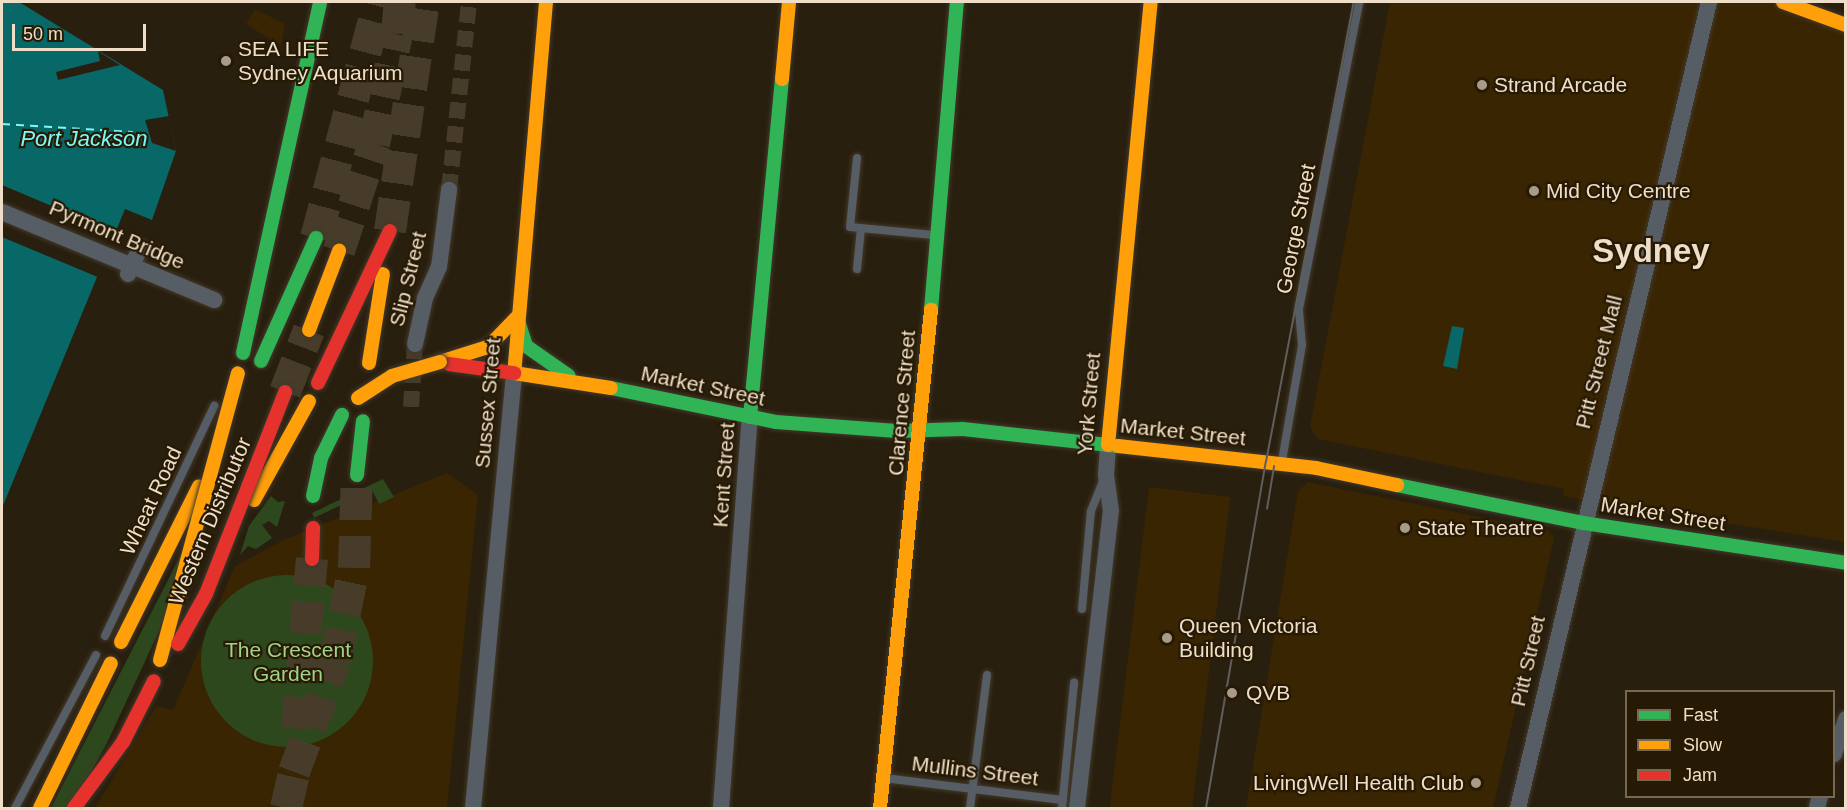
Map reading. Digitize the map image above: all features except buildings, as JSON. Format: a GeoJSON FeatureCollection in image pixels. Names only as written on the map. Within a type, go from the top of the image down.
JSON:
{"type":"FeatureCollection","features":[{"type":"Feature","properties":{"kind":"main road"},"geometry":{"type":"LineString","coordinates":[[243,353],[320,2]]}},
{"type":"Feature","properties":{"kind":"main road","name":"Sussex Street"},"geometry":{"type":"LineString","coordinates":[[514,373],[546,2]]}},
{"type":"Feature","properties":{"kind":"main road","name":"Kent Street"},"geometry":{"type":"LineString","coordinates":[[750,417],[789,2]]}},
{"type":"Feature","properties":{"kind":"main road","name":"Clarence Street"},"geometry":{"type":"LineString","coordinates":[[880,808],[921,430],[957,2]]}},
{"type":"Feature","properties":{"kind":"main road","name":"York Street"},"geometry":{"type":"LineString","coordinates":[[1108,445],[1151,2]]}},
{"type":"Feature","properties":{"kind":"main road"},"geometry":{"type":"LineString","coordinates":[[1794,3],[1845,25]]}},
{"type":"Feature","properties":{"kind":"main road"},"geometry":{"type":"LineString","coordinates":[[318,383],[390,231],[369,363]]}},
{"type":"Feature","properties":{"kind":"main road"},"geometry":{"type":"LineString","coordinates":[[261,361],[295,292],[316,238]]}},
{"type":"Feature","properties":{"kind":"main road"},"geometry":{"type":"LineString","coordinates":[[309,330],[339,251]]}},
{"type":"Feature","properties":{"kind":"main road"},"geometry":{"type":"LineString","coordinates":[[358,398],[392,376],[488,347],[518,316]]}},
{"type":"Feature","properties":{"kind":"main road"},"geometry":{"type":"LineString","coordinates":[[518,316],[526,346],[579,382]]}},
{"type":"Feature","properties":{"kind":"main road","name":"Market Street"},"geometry":{"type":"LineString","coordinates":[[440,362],[579,382],[776,423],[921,430],[963,429],[1281,464],[1441,492],[1583,523],[1845,563]]}},
{"type":"Feature","properties":{"kind":"main road","name":"Western Distributor"},"geometry":{"type":"LineString","coordinates":[[232,376],[164,662],[206,594],[285,392]]}},
{"type":"Feature","properties":{"kind":"main road"},"geometry":{"type":"LineString","coordinates":[[254,500],[309,401]]}},
{"type":"Feature","properties":{"kind":"main road"},"geometry":{"type":"LineString","coordinates":[[313,496],[321,458],[342,415]]}},
{"type":"Feature","properties":{"kind":"main road"},"geometry":{"type":"LineString","coordinates":[[357,475],[363,421]]}},
{"type":"Feature","properties":{"kind":"main road"},"geometry":{"type":"LineString","coordinates":[[122,642],[199,486]]}},
{"type":"Feature","properties":{"kind":"main road"},"geometry":{"type":"LineString","coordinates":[[312,559],[313,528]]}},
{"type":"Feature","properties":{"kind":"main road"},"geometry":{"type":"LineString","coordinates":[[39,808],[111,663]]}},
{"type":"Feature","properties":{"kind":"main road"},"geometry":{"type":"LineString","coordinates":[[74,808],[123,742],[154,684]]}},
{"type":"Feature","properties":{"kind":"street","name":"Pitt Street Mall"},"geometry":{"type":"LineString","coordinates":[[1583,523],[1709,2]]}},
{"type":"Feature","properties":{"kind":"street","name":"Slip Street"},"geometry":{"type":"LineString","coordinates":[[414,344],[425,298],[439,267],[449,190]]}},
{"type":"Feature","properties":{"kind":"street","name":"Pyrmont Bridge"},"geometry":{"type":"LineString","coordinates":[[2,212],[130,271],[214,300]]}},
{"type":"Feature","properties":{"kind":"street"},"geometry":{"type":"LineString","coordinates":[[130,271],[140,248]]}},
{"type":"Feature","properties":{"kind":"street","name":"Sussex Street"},"geometry":{"type":"LineString","coordinates":[[472,808],[514,373]]}},
{"type":"Feature","properties":{"kind":"street","name":"Kent Street"},"geometry":{"type":"LineString","coordinates":[[720,808],[750,417]]}},
{"type":"Feature","properties":{"kind":"street","name":"York Street"},"geometry":{"type":"LineString","coordinates":[[1067,806],[1111,511],[1106,475],[1108,445]]}},
{"type":"Feature","properties":{"kind":"street","name":"Pitt Street"},"geometry":{"type":"LineString","coordinates":[[1518,808],[1583,523]]}},
{"type":"Feature","properties":{"kind":"street"},"geometry":{"type":"LineString","coordinates":[[1835,748],[1845,719]]}},
{"type":"Feature","properties":{"kind":"lane","name":"George Street"},"geometry":{"type":"LineString","coordinates":[[1281,464],[1302,345],[1299,309],[1359,2]]}},
{"type":"Feature","properties":{"kind":"lane"},"geometry":{"type":"LineString","coordinates":[[857,158],[850,227],[938,236]]}},
{"type":"Feature","properties":{"kind":"lane"},"geometry":{"type":"LineString","coordinates":[[857,269],[861,228]]}},
{"type":"Feature","properties":{"kind":"lane"},"geometry":{"type":"LineString","coordinates":[[222,390],[232,376]]}},
{"type":"Feature","properties":{"kind":"lane","name":"Wheat Road"},"geometry":{"type":"LineString","coordinates":[[105,636],[217,400]]}},
{"type":"Feature","properties":{"kind":"lane"},"geometry":{"type":"LineString","coordinates":[[1082,609],[1091,511],[1106,475]]}},
{"type":"Feature","properties":{"kind":"lane"},"geometry":{"type":"LineString","coordinates":[[15,808],[96,655]]}},
{"type":"Feature","properties":{"kind":"lane"},"geometry":{"type":"LineString","coordinates":[[970,808],[987,675]]}},
{"type":"Feature","properties":{"kind":"lane"},"geometry":{"type":"LineString","coordinates":[[1067,806],[1074,683]]}},
{"type":"Feature","properties":{"kind":"lane","name":"Mullins Street"},"geometry":{"type":"LineString","coordinates":[[883,778],[973,789],[1067,806]]}},
{"type":"Feature","properties":{"kind":"shaded area"},"geometry":{"type":"Polygon","coordinates":[[[1390,2],[1783,2],[1845,25],[1845,542],[1563,496],[1564,489],[1318,439],[1310,427],[1390,2]]]}},
{"type":"Feature","properties":{"kind":"shaded area"},"geometry":{"type":"Polygon","coordinates":[[[255,9],[285,24],[281,46],[246,24],[255,9]]]}},
{"type":"Feature","properties":{"kind":"shaded area"},"geometry":{"type":"Polygon","coordinates":[[[447,473],[478,495],[447,808],[95,808],[156,706],[173,710],[235,566],[284,540],[447,473]]]}},
{"type":"Feature","properties":{"kind":"shaded area"},"geometry":{"type":"Polygon","coordinates":[[[1308,482],[1549,531],[1554,538],[1493,808],[1246,808],[1298,491],[1308,482]]]}},
{"type":"Feature","properties":{"kind":"shaded area","name":"Queen Victoria Building"},"geometry":{"type":"Polygon","coordinates":[[[1149,487],[1230,497],[1192,808],[1110,808],[1149,487]]]}},
{"type":"Feature","properties":{"kind":"green space"},"geometry":{"type":"Polygon","coordinates":[[[383,479],[394,497],[379,504],[372,490],[314,518],[312,513],[383,479]]]}},
{"type":"Feature","properties":{"kind":"green space"},"geometry":{"type":"Polygon","coordinates":[[[271,496],[278,502],[285,501],[277,527],[269,521],[262,525],[272,538],[256,549],[248,546],[240,555],[249,526],[271,496]]]}},
{"type":"Feature","properties":{"kind":"green space"},"geometry":{"type":"Polygon","coordinates":[[[188,541],[160,629],[107,743],[71,808],[51,808],[188,541]]]}},
{"type":"Feature","properties":{"kind":"green space","name":"The Crescent Garden"},"geometry":{"type":"Polygon","coordinates":[[[287,575],[320,581],[335,589],[348,600],[359,613],[367,628],[373,661],[367,694],[359,709],[348,722],[335,733],[320,741],[287,747],[254,741],[239,733],[226,722],[215,709],[207,694],[201,661],[207,628],[215,613],[226,600],[239,589],[254,581],[287,575]]]}},
{"type":"Feature","properties":{"kind":"water","name":"Port Jackson"},"geometry":{"type":"Polygon","coordinates":[[[2,2],[19,2],[163,90],[176,151],[152,220],[125,209],[2,508],[2,2]]]}},
{"type":"Feature","properties":{"kind":"water"},"geometry":{"type":"Polygon","coordinates":[[[1452,326],[1464,328],[1457,369],[1443,366],[1452,326]]]}},
{"type":"Feature","properties":{"kind":"pier"},"geometry":{"type":"Polygon","coordinates":[[[98,51],[120,65],[58,80],[56,72],[100,61],[98,51]]]}},
{"type":"Feature","properties":{"kind":"pier"},"geometry":{"type":"Polygon","coordinates":[[[169,116],[176,151],[152,143],[145,120],[169,116]]]}},
{"type":"Feature","properties":{"kind":"pier"},"geometry":{"type":"Polygon","coordinates":[[[2,185],[118,234],[100,278],[2,237],[2,185]]]}},
{"type":"Feature","properties":{"kind":"ferry route"},"geometry":{"type":"LineString","coordinates":[[2,124],[133,132]]}},
{"type":"Feature","properties":{"kind":"tunnel"},"geometry":{"type":"LineString","coordinates":[[316,238],[379,2]]}},
{"type":"Feature","properties":{"kind":"tunnel"},"geometry":{"type":"LineString","coordinates":[[339,251],[374,144],[397,34],[400,2]]}},
{"type":"Feature","properties":{"kind":"tunnel"},"geometry":{"type":"LineString","coordinates":[[390,231],[424,2]]}},
{"type":"Feature","properties":{"kind":"tunnel"},"geometry":{"type":"LineString","coordinates":[[449,190],[469,2]]}},
{"type":"Feature","properties":{"kind":"tunnel"},"geometry":{"type":"LineString","coordinates":[[285,392],[309,330]]}},
{"type":"Feature","properties":{"kind":"tunnel"},"geometry":{"type":"LineString","coordinates":[[411,407],[415,344]]}},
{"type":"Feature","properties":{"kind":"tunnel"},"geometry":{"type":"LineString","coordinates":[[286,808],[294,772],[335,661],[354,568],[357,475]]}},
{"type":"Feature","properties":{"kind":"tunnel"},"geometry":{"type":"LineString","coordinates":[[297,729],[312,559]]}},
{"type":"Feature","properties":{"kind":"tram line"},"geometry":{"type":"LineString","coordinates":[[1206,808],[1266,462],[1354,2]]}},
{"type":"Feature","properties":{"kind":"tram line"},"geometry":{"type":"LineString","coordinates":[[1267,509],[1274,467]]}},
{"type":"Feature","properties":{"kind":"traffic: fast"},"geometry":{"type":"LineString","coordinates":[[243,353],[320,2]]}},
{"type":"Feature","properties":{"kind":"traffic: fast"},"geometry":{"type":"LineString","coordinates":[[931,310],[957,2]]}},
{"type":"Feature","properties":{"kind":"traffic: fast"},"geometry":{"type":"LineString","coordinates":[[750,417],[782,79]]}},
{"type":"Feature","properties":{"kind":"traffic: fast"},"geometry":{"type":"LineString","coordinates":[[261,361],[316,238]]}},
{"type":"Feature","properties":{"kind":"traffic: fast"},"geometry":{"type":"LineString","coordinates":[[519,324],[526,346],[569,376]]}},
{"type":"Feature","properties":{"kind":"traffic: fast"},"geometry":{"type":"LineString","coordinates":[[611,388],[776,422],[897,431],[963,429],[1118,446]]}},
{"type":"Feature","properties":{"kind":"traffic: fast"},"geometry":{"type":"LineString","coordinates":[[313,496],[321,458],[342,415]]}},
{"type":"Feature","properties":{"kind":"traffic: fast"},"geometry":{"type":"LineString","coordinates":[[357,475],[363,421]]}},
{"type":"Feature","properties":{"kind":"traffic: fast"},"geometry":{"type":"LineString","coordinates":[[1397,485],[1583,523],[1846,563]]}},
{"type":"Feature","properties":{"kind":"traffic: slow"},"geometry":{"type":"LineString","coordinates":[[546,2],[514,373],[611,388]]}},
{"type":"Feature","properties":{"kind":"traffic: slow"},"geometry":{"type":"LineString","coordinates":[[782,79],[789,2]]}},
{"type":"Feature","properties":{"kind":"traffic: slow"},"geometry":{"type":"LineString","coordinates":[[1108,445],[1151,2]]}},
{"type":"Feature","properties":{"kind":"traffic: slow"},"geometry":{"type":"LineString","coordinates":[[1783,2],[1846,25]]}},
{"type":"Feature","properties":{"kind":"traffic: slow"},"geometry":{"type":"LineString","coordinates":[[309,330],[339,251]]}},
{"type":"Feature","properties":{"kind":"traffic: slow"},"geometry":{"type":"LineString","coordinates":[[369,363],[383,274]]}},
{"type":"Feature","properties":{"kind":"traffic: slow"},"geometry":{"type":"LineString","coordinates":[[880,808],[931,310]]}},
{"type":"Feature","properties":{"kind":"traffic: slow"},"geometry":{"type":"LineString","coordinates":[[440,362],[488,347],[518,316]]}},
{"type":"Feature","properties":{"kind":"traffic: slow"},"geometry":{"type":"LineString","coordinates":[[358,398],[392,376],[440,362]]}},
{"type":"Feature","properties":{"kind":"traffic: slow"},"geometry":{"type":"LineString","coordinates":[[160,660],[238,373]]}},
{"type":"Feature","properties":{"kind":"traffic: slow"},"geometry":{"type":"LineString","coordinates":[[254,500],[309,401]]}},
{"type":"Feature","properties":{"kind":"traffic: slow"},"geometry":{"type":"LineString","coordinates":[[1118,446],[1316,468],[1397,485]]}},
{"type":"Feature","properties":{"kind":"traffic: slow"},"geometry":{"type":"LineString","coordinates":[[121,642],[199,486]]}},
{"type":"Feature","properties":{"kind":"traffic: slow"},"geometry":{"type":"LineString","coordinates":[[40,808],[111,663]]}},
{"type":"Feature","properties":{"kind":"traffic: jam"},"geometry":{"type":"LineString","coordinates":[[318,383],[390,231]]}},
{"type":"Feature","properties":{"kind":"traffic: jam"},"geometry":{"type":"LineString","coordinates":[[449,364],[514,373]]}},
{"type":"Feature","properties":{"kind":"traffic: jam"},"geometry":{"type":"LineString","coordinates":[[178,644],[206,594],[285,392]]}},
{"type":"Feature","properties":{"kind":"traffic: jam"},"geometry":{"type":"LineString","coordinates":[[312,559],[313,528]]}},
{"type":"Feature","properties":{"kind":"traffic: jam"},"geometry":{"type":"LineString","coordinates":[[74,808],[123,742],[154,681]]}},
{"type":"Feature","properties":{"kind":"place","name":"SEA LIFE Sydney Aquarium"},"geometry":{"type":"Point","coordinates":[226,61]}},
{"type":"Feature","properties":{"kind":"place","name":"Strand Arcade"},"geometry":{"type":"Point","coordinates":[1482,85]}},
{"type":"Feature","properties":{"kind":"place","name":"Mid City Centre"},"geometry":{"type":"Point","coordinates":[1534,191]}},
{"type":"Feature","properties":{"kind":"place","name":"State Theatre"},"geometry":{"type":"Point","coordinates":[1405,528]}},
{"type":"Feature","properties":{"kind":"place","name":"Queen Victoria Building"},"geometry":{"type":"Point","coordinates":[1167,638]}},
{"type":"Feature","properties":{"kind":"place","name":"QVB"},"geometry":{"type":"Point","coordinates":[1232,693]}},
{"type":"Feature","properties":{"kind":"place","name":"LivingWell Health Club"},"geometry":{"type":"Point","coordinates":[1476,783]}},
{"type":"Feature","properties":{"kind":"district","name":"Sydney"},"geometry":{"type":"Point","coordinates":[1651,251]}}]}
